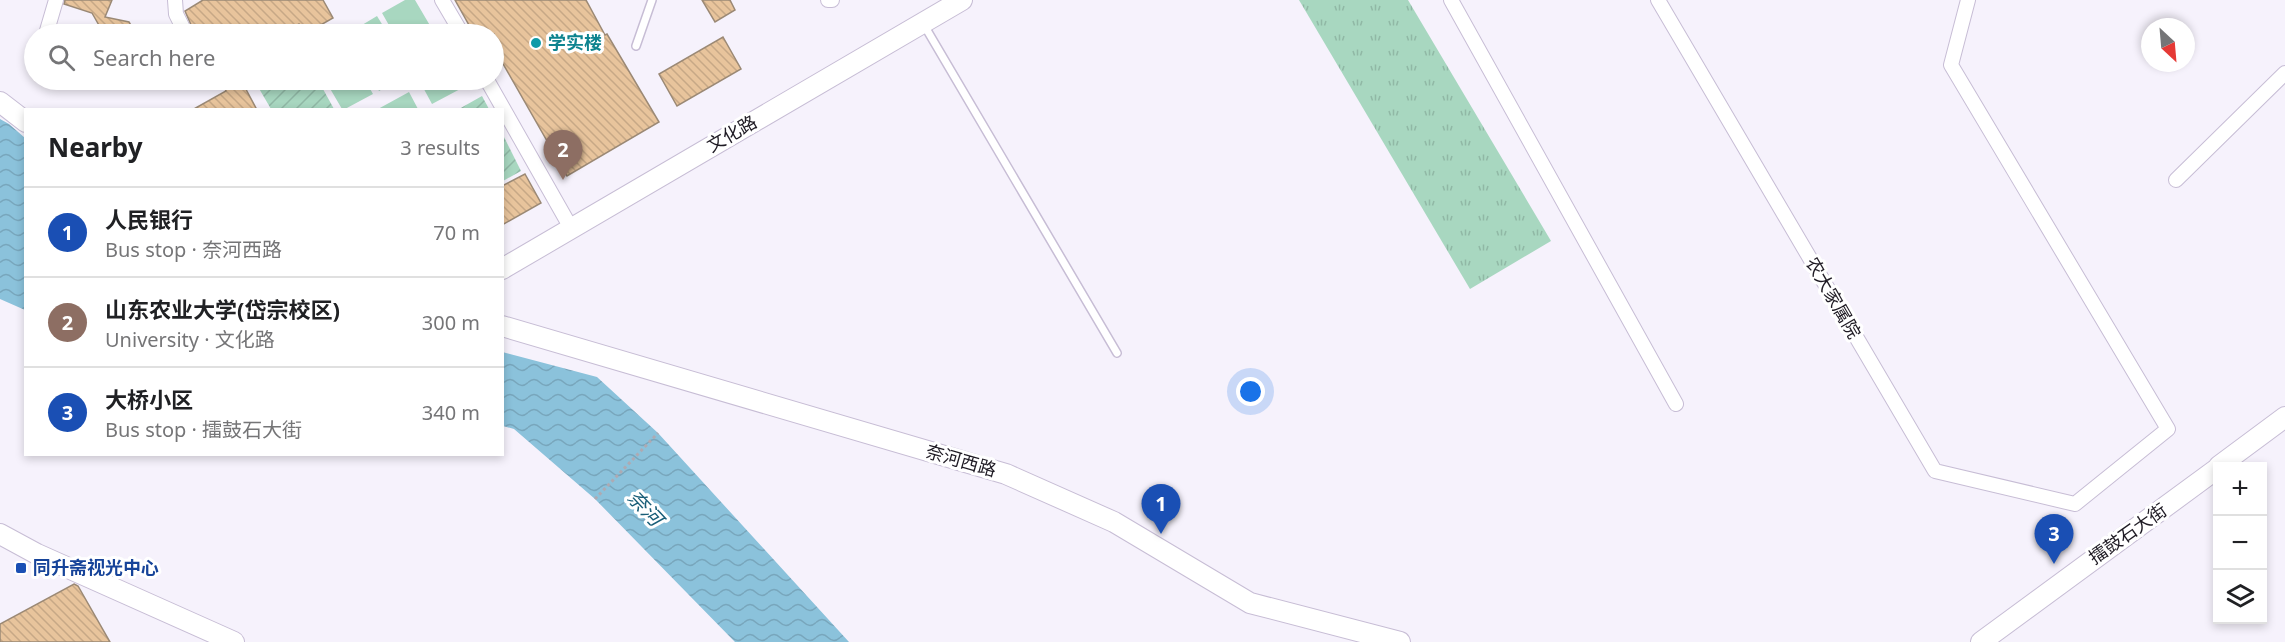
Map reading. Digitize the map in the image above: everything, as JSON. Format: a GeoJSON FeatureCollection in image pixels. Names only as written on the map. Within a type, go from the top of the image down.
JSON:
{"type":"FeatureCollection","features":[{"type":"Feature","properties":{"kind":"street"},"geometry":{"type":"LineString","coordinates":[[49,24],[56,0]]}},
{"type":"Feature","properties":{"kind":"street"},"geometry":{"type":"LineString","coordinates":[[175,0],[176,15],[181,24]]}},
{"type":"Feature","properties":{"kind":"street"},"geometry":{"type":"LineString","coordinates":[[442,0],[456,24]]}},
{"type":"Feature","properties":{"kind":"street","name":"文化路"},"geometry":{"type":"LineString","coordinates":[[504,268],[962,0]]}},
{"type":"Feature","properties":{"kind":"street"},"geometry":{"type":"LineString","coordinates":[[1451,0],[1676,404]]}},
{"type":"Feature","properties":{"kind":"street","name":"农大家属院"},"geometry":{"type":"LineString","coordinates":[[1658,0],[1935,471],[2075,504],[2168,429],[1951,65],[1968,0]]}},
{"type":"Feature","properties":{"kind":"street"},"geometry":{"type":"LineString","coordinates":[[2176,180],[2285,72]]}},
{"type":"Feature","properties":{"kind":"street"},"geometry":{"type":"LineString","coordinates":[[493,90],[503,108]]}},
{"type":"Feature","properties":{"kind":"street"},"geometry":{"type":"LineString","coordinates":[[0,102],[24,120]]}},
{"type":"Feature","properties":{"kind":"street"},"geometry":{"type":"LineString","coordinates":[[504,110],[571,228]]}},
{"type":"Feature","properties":{"kind":"street","name":"奈河西路"},"geometry":{"type":"LineString","coordinates":[[504,327],[1006,474],[1114,522],[1250,603],[1400,642]]}},
{"type":"Feature","properties":{"kind":"street","name":"擂鼓石大街"},"geometry":{"type":"LineString","coordinates":[[2225,462],[2285,417]]}},
{"type":"Feature","properties":{"kind":"street","name":"擂鼓石大街"},"geometry":{"type":"LineString","coordinates":[[1981,642],[2213,471]]}},
{"type":"Feature","properties":{"kind":"street"},"geometry":{"type":"LineString","coordinates":[[0,534],[37,554],[234,642]]}},
{"type":"Feature","properties":{"kind":"lane"},"geometry":{"type":"LineString","coordinates":[[636,46],[652,0]]}},
{"type":"Feature","properties":{"kind":"lane"},"geometry":{"type":"LineString","coordinates":[[923,22],[1117,352]]}},
{"type":"Feature","properties":{"kind":"path"},"geometry":{"type":"LineString","coordinates":[[595,499],[658,433]]}},
{"type":"Feature","properties":{"kind":"green space"},"geometry":{"type":"Polygon","coordinates":[[[405,0],[415,0],[429,24],[388,24],[382,13],[405,0]]]}},
{"type":"Feature","properties":{"kind":"green space"},"geometry":{"type":"Polygon","coordinates":[[[1299,0],[1408,0],[1551,241],[1470,289],[1299,0]]]}},
{"type":"Feature","properties":{"kind":"green space"},"geometry":{"type":"Polygon","coordinates":[[[377,16],[382,24],[364,24],[377,16]]]}},
{"type":"Feature","properties":{"kind":"green space"},"geometry":{"type":"Polygon","coordinates":[[[260,90],[324,90],[333,108],[270,108],[260,90]]]}},
{"type":"Feature","properties":{"kind":"green space"},"geometry":{"type":"Polygon","coordinates":[[[331,90],[371,90],[373,94],[347,108],[341,108],[331,90]]]}},
{"type":"Feature","properties":{"kind":"green space"},"geometry":{"type":"Polygon","coordinates":[[[424,90],[458,90],[432,104],[424,90]]]}},
{"type":"Feature","properties":{"kind":"green space"},"geometry":{"type":"Polygon","coordinates":[[[409,92],[417,108],[380,108],[409,92]]]}},
{"type":"Feature","properties":{"kind":"green space"},"geometry":{"type":"Polygon","coordinates":[[[482,96],[488,108],[461,108],[482,96]]]}},
{"type":"Feature","properties":{"kind":"green space"},"geometry":{"type":"Polygon","coordinates":[[[504,137],[521,171],[504,180],[504,137]]]}},
{"type":"Feature","properties":{"kind":"water"},"geometry":{"type":"Polygon","coordinates":[[[0,119],[24,137],[24,310],[0,299],[0,119]]]}},
{"type":"Feature","properties":{"kind":"water","name":"奈河"},"geometry":{"type":"Polygon","coordinates":[[[504,353],[597,377],[658,433],[849,642],[735,642],[595,499],[514,429],[504,426],[504,353]]]}},
{"type":"Feature","properties":{"kind":"building"},"geometry":{"type":"Polygon","coordinates":[[[65,0],[112,0],[105,17],[130,24],[98,24],[92,13],[64,4],[65,0]]]}},
{"type":"Feature","properties":{"kind":"building"},"geometry":{"type":"Polygon","coordinates":[[[203,0],[323,0],[333,18],[322,24],[191,24],[185,11],[203,0]]]}},
{"type":"Feature","properties":{"kind":"building"},"geometry":{"type":"Polygon","coordinates":[[[455,0],[586,0],[659,122],[567,176],[504,66],[504,24],[468,24],[455,0]]]}},
{"type":"Feature","properties":{"kind":"building"},"geometry":{"type":"Polygon","coordinates":[[[702,0],[730,0],[735,10],[715,22],[702,0]]]}},
{"type":"Feature","properties":{"kind":"building"},"geometry":{"type":"Polygon","coordinates":[[[723,37],[741,69],[677,106],[659,74],[723,37]]]}},
{"type":"Feature","properties":{"kind":"building"},"geometry":{"type":"Polygon","coordinates":[[[246,90],[256,108],[196,108],[226,91],[246,90]]]}},
{"type":"Feature","properties":{"kind":"building"},"geometry":{"type":"Polygon","coordinates":[[[525,174],[541,203],[504,224],[504,185],[525,174]]]}},
{"type":"Feature","properties":{"kind":"building"},"geometry":{"type":"Polygon","coordinates":[[[74,584],[78,586],[110,642],[0,642],[0,624],[74,584]]]}},
{"type":"Feature","properties":{"kind":"place","name":"学实楼"},"geometry":{"type":"Point","coordinates":[536,43]}},
{"type":"Feature","properties":{"kind":"place","name":"山东农业大学(岱宗校区)"},"geometry":{"type":"Point","coordinates":[563,180]}},
{"type":"Feature","properties":{"kind":"place","name":"人民银行"},"geometry":{"type":"Point","coordinates":[1161,534]}},
{"type":"Feature","properties":{"kind":"place","name":"大桥小区"},"geometry":{"type":"Point","coordinates":[2054,564]}},
{"type":"Feature","properties":{"kind":"place","name":"同升斋视光中心"},"geometry":{"type":"Point","coordinates":[21,568]}}]}
